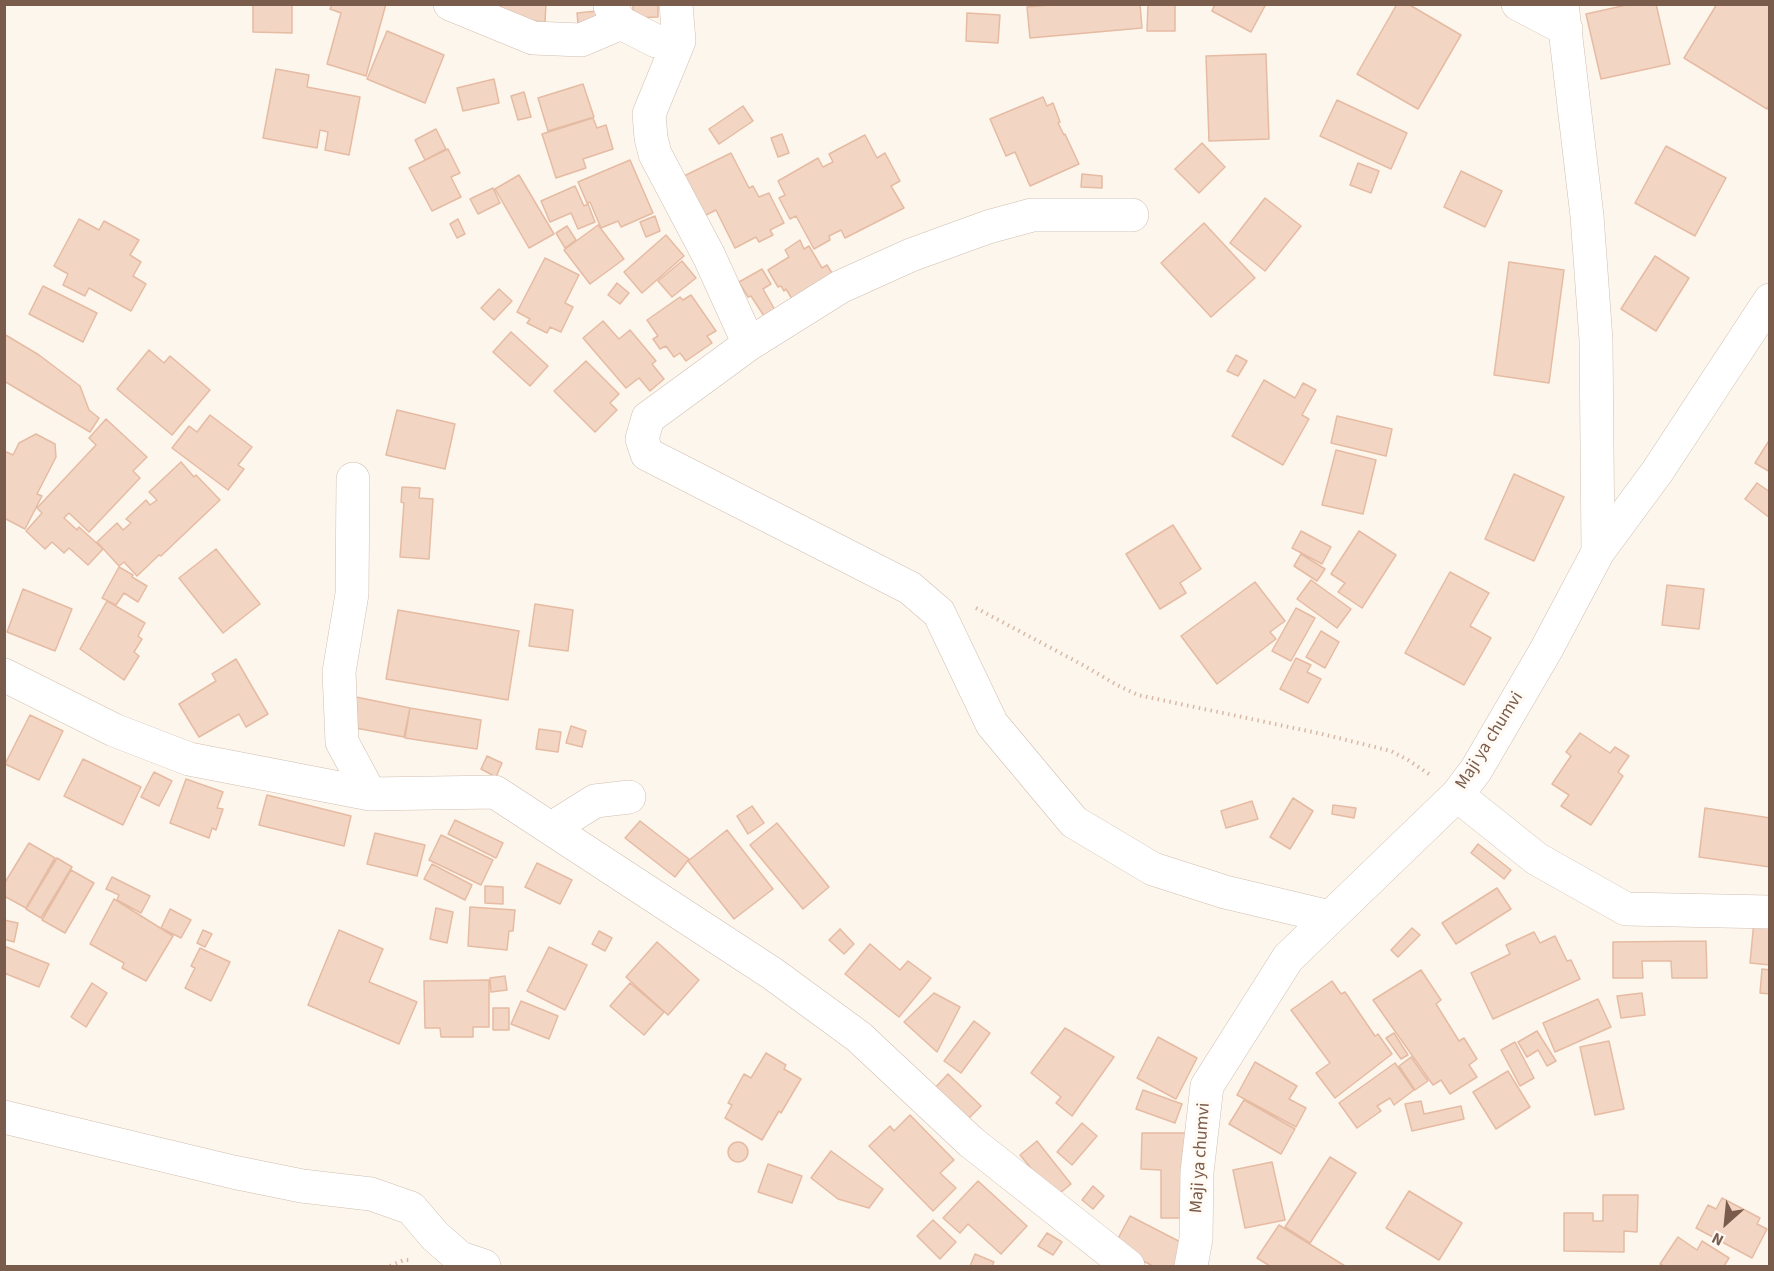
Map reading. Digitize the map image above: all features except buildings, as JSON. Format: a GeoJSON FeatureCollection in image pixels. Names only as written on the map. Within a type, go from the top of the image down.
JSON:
{"type":"FeatureCollection","features":[{"type":"Feature","properties":{"kind":"street"},"geometry":{"type":"LineString","coordinates":[[450,4],[532,38],[581,40],[615,14],[656,41],[679,41]]}},
{"type":"Feature","properties":{"kind":"street"},"geometry":{"type":"LineString","coordinates":[[676,4],[679,41],[649,114],[651,138],[655,154],[709,256],[749,344]]}},
{"type":"Feature","properties":{"kind":"street"},"geometry":{"type":"LineString","coordinates":[[1518,4],[1564,17],[1587,216],[1596,340],[1598,552]]}},
{"type":"Feature","properties":{"kind":"street"},"geometry":{"type":"LineString","coordinates":[[1132,214],[1032,215],[988,227],[911,255],[840,287],[749,344],[648,418],[642,439],[647,454],[910,588],[939,613],[992,724],[1074,822],[1153,869],[1225,892],[1330,917]]}},
{"type":"Feature","properties":{"kind":"street","name":"Maji ya chumvi"},"geometry":{"type":"LineString","coordinates":[[1191,1266],[1196,1239],[1197,1172],[1207,1086],[1288,958],[1457,795],[1476,770],[1546,650],[1598,552],[1657,472],[1770,300]]}},
{"type":"Feature","properties":{"kind":"street"},"geometry":{"type":"LineString","coordinates":[[353,479],[352,594],[339,672],[342,742],[370,794]]}},
{"type":"Feature","properties":{"kind":"street"},"geometry":{"type":"LineString","coordinates":[[4,675],[114,730],[189,759],[370,794],[495,792],[773,974],[859,1036],[971,1142],[1128,1266]]}},
{"type":"Feature","properties":{"kind":"street"},"geometry":{"type":"LineString","coordinates":[[1457,795],[1537,859],[1626,909],[1770,912]]}},
{"type":"Feature","properties":{"kind":"street"},"geometry":{"type":"LineString","coordinates":[[552,828],[595,801],[629,797]]}},
{"type":"Feature","properties":{"kind":"street"},"geometry":{"type":"LineString","coordinates":[[4,1117],[233,1172],[302,1186],[371,1194],[411,1208],[435,1236],[460,1258],[484,1266]]}},
{"type":"Feature","properties":{"kind":"path"},"geometry":{"type":"LineString","coordinates":[[974,607],[1128,691],[1391,751],[1421,768],[1457,795]]}}]}
